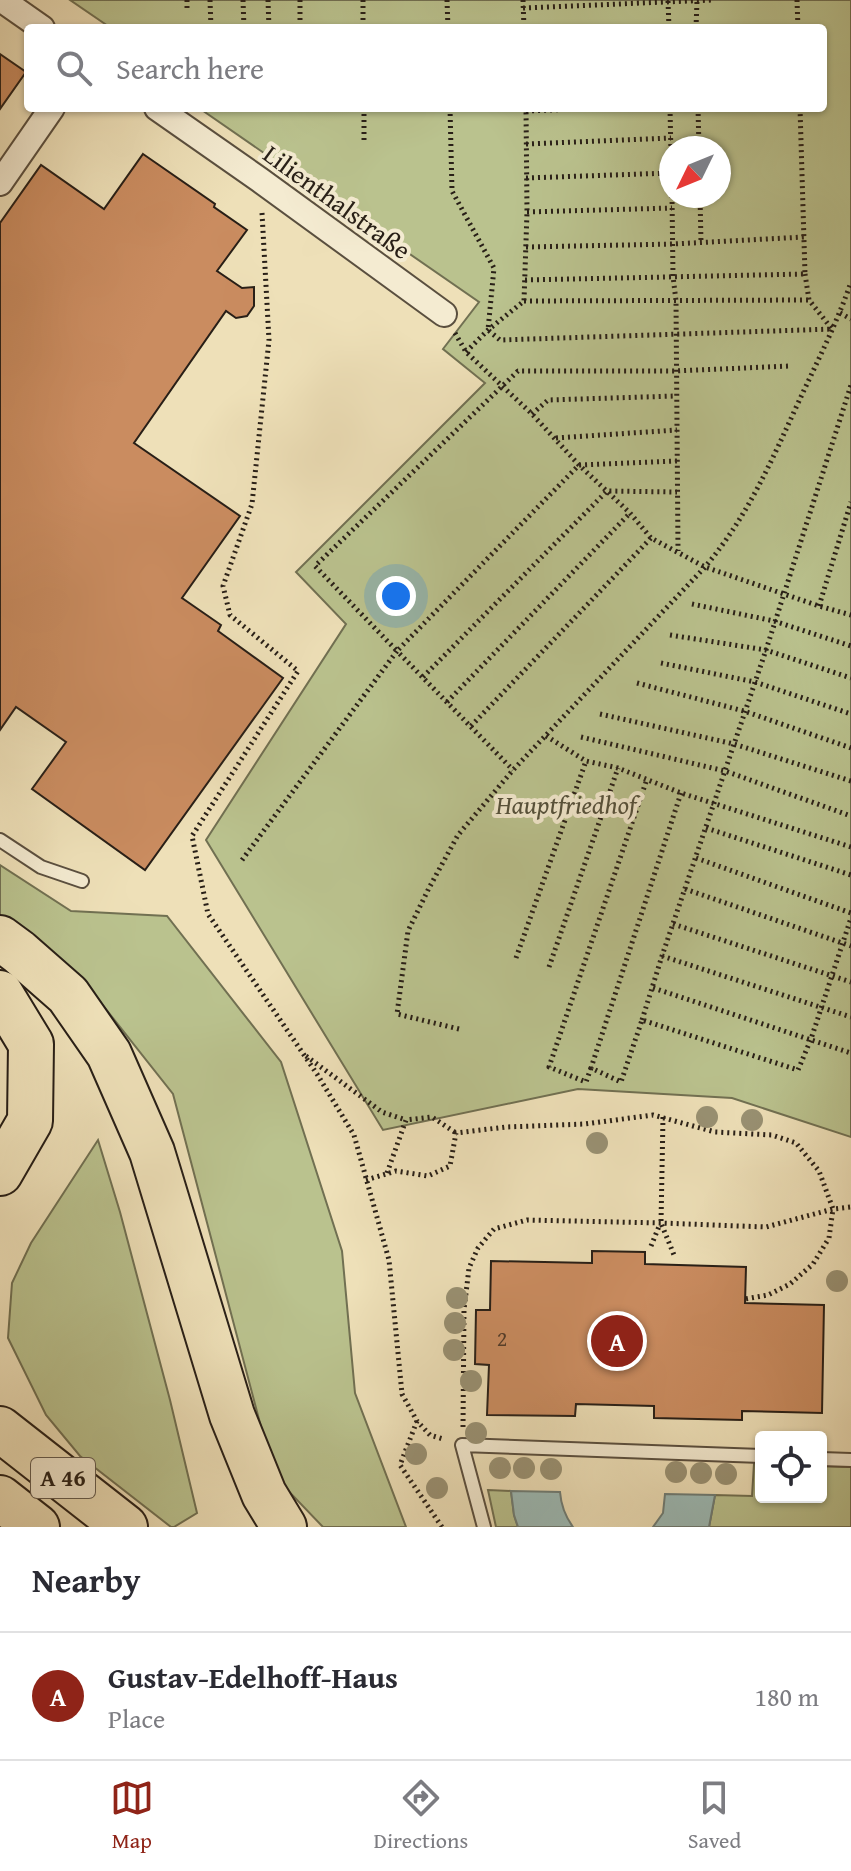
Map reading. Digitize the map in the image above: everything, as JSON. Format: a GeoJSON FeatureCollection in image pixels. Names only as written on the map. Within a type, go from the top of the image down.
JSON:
{"type":"FeatureCollection","features":[{"type":"Feature","properties":{"kind":"highway"},"geometry":{"type":"LineString","coordinates":[[0,938],[68,995],[109,1054],[152,1152],[232,1415],[264,1494],[284,1527]]}},
{"type":"Feature","properties":{"kind":"highway"},"geometry":{"type":"LineString","coordinates":[[0,993],[31,1044],[30,1121],[0,1173]]}},
{"type":"Feature","properties":{"kind":"highway","name":"A 46"},"geometry":{"type":"LineString","coordinates":[[0,1429],[125,1527]]}},
{"type":"Feature","properties":{"kind":"highway","name":"A 46"},"geometry":{"type":"LineString","coordinates":[[0,1498],[37,1527]]}},
{"type":"Feature","properties":{"kind":"street"},"geometry":{"type":"LineString","coordinates":[[2,0],[36,24]]}},
{"type":"Feature","properties":{"kind":"street"},"geometry":{"type":"LineString","coordinates":[[0,183],[49,112]]}},
{"type":"Feature","properties":{"kind":"street","name":"Lilienthalstraße"},"geometry":{"type":"LineString","coordinates":[[163,112],[444,314]]}},
{"type":"Feature","properties":{"kind":"lane"},"geometry":{"type":"LineString","coordinates":[[0,840],[41,867],[82,881]]}},
{"type":"Feature","properties":{"kind":"lane"},"geometry":{"type":"LineString","coordinates":[[484,1527],[462,1445],[755,1456]]}},
{"type":"Feature","properties":{"kind":"lane"},"geometry":{"type":"LineString","coordinates":[[827,1459],[851,1460]]}},
{"type":"Feature","properties":{"kind":"path"},"geometry":{"type":"LineString","coordinates":[[187,0],[187,11]]}},
{"type":"Feature","properties":{"kind":"path"},"geometry":{"type":"LineString","coordinates":[[210,0],[211,24]]}},
{"type":"Feature","properties":{"kind":"path"},"geometry":{"type":"LineString","coordinates":[[243,0],[244,24]]}},
{"type":"Feature","properties":{"kind":"path"},"geometry":{"type":"LineString","coordinates":[[268,0],[269,24]]}},
{"type":"Feature","properties":{"kind":"path"},"geometry":{"type":"LineString","coordinates":[[300,0],[300,24]]}},
{"type":"Feature","properties":{"kind":"path"},"geometry":{"type":"LineString","coordinates":[[363,0],[363,24]]}},
{"type":"Feature","properties":{"kind":"path"},"geometry":{"type":"LineString","coordinates":[[447,0],[448,24]]}},
{"type":"Feature","properties":{"kind":"path"},"geometry":{"type":"LineString","coordinates":[[523,0],[524,24]]}},
{"type":"Feature","properties":{"kind":"path"},"geometry":{"type":"LineString","coordinates":[[523,8],[713,0]]}},
{"type":"Feature","properties":{"kind":"path"},"geometry":{"type":"LineString","coordinates":[[797,0],[798,24]]}},
{"type":"Feature","properties":{"kind":"path"},"geometry":{"type":"LineString","coordinates":[[668,1],[669,24]]}},
{"type":"Feature","properties":{"kind":"path"},"geometry":{"type":"LineString","coordinates":[[696,24],[697,1]]}},
{"type":"Feature","properties":{"kind":"path"},"geometry":{"type":"LineString","coordinates":[[364,112],[364,141]]}},
{"type":"Feature","properties":{"kind":"path"},"geometry":{"type":"LineString","coordinates":[[450,112],[452,191],[494,268],[488,330]]}},
{"type":"Feature","properties":{"kind":"path"},"geometry":{"type":"LineString","coordinates":[[524,301],[526,112]]}},
{"type":"Feature","properties":{"kind":"path"},"geometry":{"type":"LineString","coordinates":[[670,112],[671,136]]}},
{"type":"Feature","properties":{"kind":"path"},"geometry":{"type":"LineString","coordinates":[[698,112],[699,136]]}},
{"type":"Feature","properties":{"kind":"path"},"geometry":{"type":"LineString","coordinates":[[800,112],[805,274],[809,300],[833,329]]}},
{"type":"Feature","properties":{"kind":"path"},"geometry":{"type":"LineString","coordinates":[[526,144],[659,138]]}},
{"type":"Feature","properties":{"kind":"path"},"geometry":{"type":"LineString","coordinates":[[526,178],[659,173]]}},
{"type":"Feature","properties":{"kind":"path"},"geometry":{"type":"LineString","coordinates":[[260,180],[269,340],[252,504],[223,586],[230,615],[298,671],[192,836],[208,914],[354,1135],[389,1260],[402,1394],[417,1421],[430,1435],[462,1445],[464,1310],[469,1268],[478,1248],[494,1229],[527,1220],[766,1227],[851,1207]]}},
{"type":"Feature","properties":{"kind":"path"},"geometry":{"type":"LineString","coordinates":[[527,212],[672,208],[678,551]]}},
{"type":"Feature","properties":{"kind":"path"},"geometry":{"type":"LineString","coordinates":[[700,208],[701,242]]}},
{"type":"Feature","properties":{"kind":"path"},"geometry":{"type":"LineString","coordinates":[[526,247],[804,237]]}},
{"type":"Feature","properties":{"kind":"path"},"geometry":{"type":"LineString","coordinates":[[525,280],[805,274]]}},
{"type":"Feature","properties":{"kind":"path"},"geometry":{"type":"LineString","coordinates":[[459,1029],[397,1014],[408,931],[429,888],[458,835],[513,770],[727,541],[759,487],[833,329],[851,282]]}},
{"type":"Feature","properties":{"kind":"path"},"geometry":{"type":"LineString","coordinates":[[809,300],[524,301],[466,352],[532,414],[651,538],[705,567],[819,606],[850,612]]}},
{"type":"Feature","properties":{"kind":"path"},"geometry":{"type":"LineString","coordinates":[[840,313],[851,319]]}},
{"type":"Feature","properties":{"kind":"path"},"geometry":{"type":"LineString","coordinates":[[488,330],[500,340],[833,329]]}},
{"type":"Feature","properties":{"kind":"path"},"geometry":{"type":"LineString","coordinates":[[513,770],[315,566],[518,371],[675,371],[789,366]]}},
{"type":"Feature","properties":{"kind":"path"},"geometry":{"type":"LineString","coordinates":[[591,1068],[621,1082],[851,385]]}},
{"type":"Feature","properties":{"kind":"path"},"geometry":{"type":"LineString","coordinates":[[532,414],[548,400],[676,396]]}},
{"type":"Feature","properties":{"kind":"path"},"geometry":{"type":"LineString","coordinates":[[555,438],[677,430]]}},
{"type":"Feature","properties":{"kind":"path"},"geometry":{"type":"LineString","coordinates":[[242,860],[397,651],[579,465],[677,461]]}},
{"type":"Feature","properties":{"kind":"path"},"geometry":{"type":"LineString","coordinates":[[423,677],[607,491],[677,492]]}},
{"type":"Feature","properties":{"kind":"path"},"geometry":{"type":"LineString","coordinates":[[819,606],[851,502]]}},
{"type":"Feature","properties":{"kind":"path"},"geometry":{"type":"LineString","coordinates":[[447,702],[630,513]]}},
{"type":"Feature","properties":{"kind":"path"},"geometry":{"type":"LineString","coordinates":[[471,726],[651,538]]}},
{"type":"Feature","properties":{"kind":"path"},"geometry":{"type":"LineString","coordinates":[[692,604],[774,621],[851,646]]}},
{"type":"Feature","properties":{"kind":"path"},"geometry":{"type":"LineString","coordinates":[[670,635],[766,650],[851,678]]}},
{"type":"Feature","properties":{"kind":"path"},"geometry":{"type":"LineString","coordinates":[[661,663],[755,682],[851,714]]}},
{"type":"Feature","properties":{"kind":"path"},"geometry":{"type":"LineString","coordinates":[[637,683],[744,711],[851,748]]}},
{"type":"Feature","properties":{"kind":"path"},"geometry":{"type":"LineString","coordinates":[[600,714],[734,744],[851,781]]}},
{"type":"Feature","properties":{"kind":"path"},"geometry":{"type":"LineString","coordinates":[[546,736],[586,761],[618,768],[681,793],[851,847]]}},
{"type":"Feature","properties":{"kind":"path"},"geometry":{"type":"LineString","coordinates":[[581,737],[725,771],[851,816]]}},
{"type":"Feature","properties":{"kind":"path"},"geometry":{"type":"LineString","coordinates":[[516,958],[586,761]]}},
{"type":"Feature","properties":{"kind":"path"},"geometry":{"type":"LineString","coordinates":[[549,967],[618,768]]}},
{"type":"Feature","properties":{"kind":"path"},"geometry":{"type":"LineString","coordinates":[[647,779],[549,1067],[586,1082],[681,793]]}},
{"type":"Feature","properties":{"kind":"path"},"geometry":{"type":"LineString","coordinates":[[706,828],[851,875]]}},
{"type":"Feature","properties":{"kind":"path"},"geometry":{"type":"LineString","coordinates":[[642,1020],[798,1070],[811,1039],[851,915],[696,858]]}},
{"type":"Feature","properties":{"kind":"path"},"geometry":{"type":"LineString","coordinates":[[685,889],[851,946]]}},
{"type":"Feature","properties":{"kind":"path"},"geometry":{"type":"LineString","coordinates":[[673,923],[851,982]]}},
{"type":"Feature","properties":{"kind":"path"},"geometry":{"type":"LineString","coordinates":[[662,956],[851,1017]]}},
{"type":"Feature","properties":{"kind":"path"},"geometry":{"type":"LineString","coordinates":[[653,988],[851,1053]]}},
{"type":"Feature","properties":{"kind":"path"},"geometry":{"type":"LineString","coordinates":[[303,1054],[382,1112],[406,1120],[432,1117],[456,1133],[506,1127],[585,1124],[653,1115],[715,1132],[772,1135],[796,1143],[819,1171],[833,1209],[829,1238],[813,1264],[790,1284],[768,1295],[745,1299]]}},
{"type":"Feature","properties":{"kind":"path"},"geometry":{"type":"LineString","coordinates":[[651,1246],[661,1223],[663,1117]]}},
{"type":"Feature","properties":{"kind":"path"},"geometry":{"type":"LineString","coordinates":[[387,1174],[406,1120]]}},
{"type":"Feature","properties":{"kind":"path"},"geometry":{"type":"LineString","coordinates":[[366,1180],[396,1171],[428,1176],[450,1166],[456,1133]]}},
{"type":"Feature","properties":{"kind":"path"},"geometry":{"type":"LineString","coordinates":[[661,1223],[674,1255]]}},
{"type":"Feature","properties":{"kind":"path"},"geometry":{"type":"LineString","coordinates":[[417,1421],[400,1465],[442,1527]]}},
{"type":"Feature","properties":{"kind":"green space","name":"Hauptfriedhof"},"geometry":{"type":"Polygon","coordinates":[[[70,0],[851,0],[851,1137],[732,1098],[578,1089],[383,1130],[206,840],[346,624],[296,572],[485,383],[443,349],[479,302],[205,112],[827,112],[827,24],[105,24],[70,0]]]}},
{"type":"Feature","properties":{"kind":"green space"},"geometry":{"type":"Polygon","coordinates":[[[0,865],[71,911],[167,916],[281,1062],[342,1251],[355,1393],[406,1527],[323,1527],[274,1476],[173,1094],[86,984],[0,924],[0,865]]]}},
{"type":"Feature","properties":{"kind":"green space"},"geometry":{"type":"Polygon","coordinates":[[[98,1140],[170,1400],[197,1513],[174,1527],[80,1456],[46,1415],[8,1338],[12,1283],[31,1243],[98,1140]]]}},
{"type":"Feature","properties":{"kind":"green space"},"geometry":{"type":"Polygon","coordinates":[[[754,1464],[755,1503],[827,1503],[827,1466],[851,1467],[851,1527],[709,1527],[715,1495],[752,1496],[754,1464]]]}},
{"type":"Feature","properties":{"kind":"green space"},"geometry":{"type":"Polygon","coordinates":[[[488,1490],[511,1491],[518,1527],[496,1527],[488,1490]]]}},
{"type":"Feature","properties":{"kind":"water"},"geometry":{"type":"Polygon","coordinates":[[[511,1491],[560,1492],[564,1510],[573,1527],[518,1527],[511,1491]]]}},
{"type":"Feature","properties":{"kind":"water"},"geometry":{"type":"Polygon","coordinates":[[[665,1494],[715,1495],[709,1527],[653,1527],[663,1513],[665,1494]]]}},
{"type":"Feature","properties":{"kind":"building"},"geometry":{"type":"Polygon","coordinates":[[[0,54],[24,71],[24,75],[0,109],[0,54]]]}},
{"type":"Feature","properties":{"kind":"building"},"geometry":{"type":"Polygon","coordinates":[[[143,154],[247,230],[217,271],[242,288],[254,287],[254,306],[247,316],[236,318],[226,311],[134,443],[240,516],[182,598],[221,625],[218,631],[283,678],[145,870],[32,789],[66,742],[16,707],[0,730],[0,223],[41,165],[104,209],[143,154]]]}},
{"type":"Feature","properties":{"kind":"building"},"geometry":{"type":"Polygon","coordinates":[[[592,1251],[645,1252],[645,1264],[746,1267],[745,1303],[824,1305],[822,1413],[742,1411],[742,1420],[654,1418],[654,1406],[576,1404],[575,1416],[487,1415],[489,1365],[475,1364],[476,1310],[490,1310],[491,1261],[592,1263],[592,1251]]]}},
{"type":"Feature","properties":{"kind":"place","name":"Gustav-Edelhoff-Haus"},"geometry":{"type":"Point","coordinates":[617,1341]}}]}
